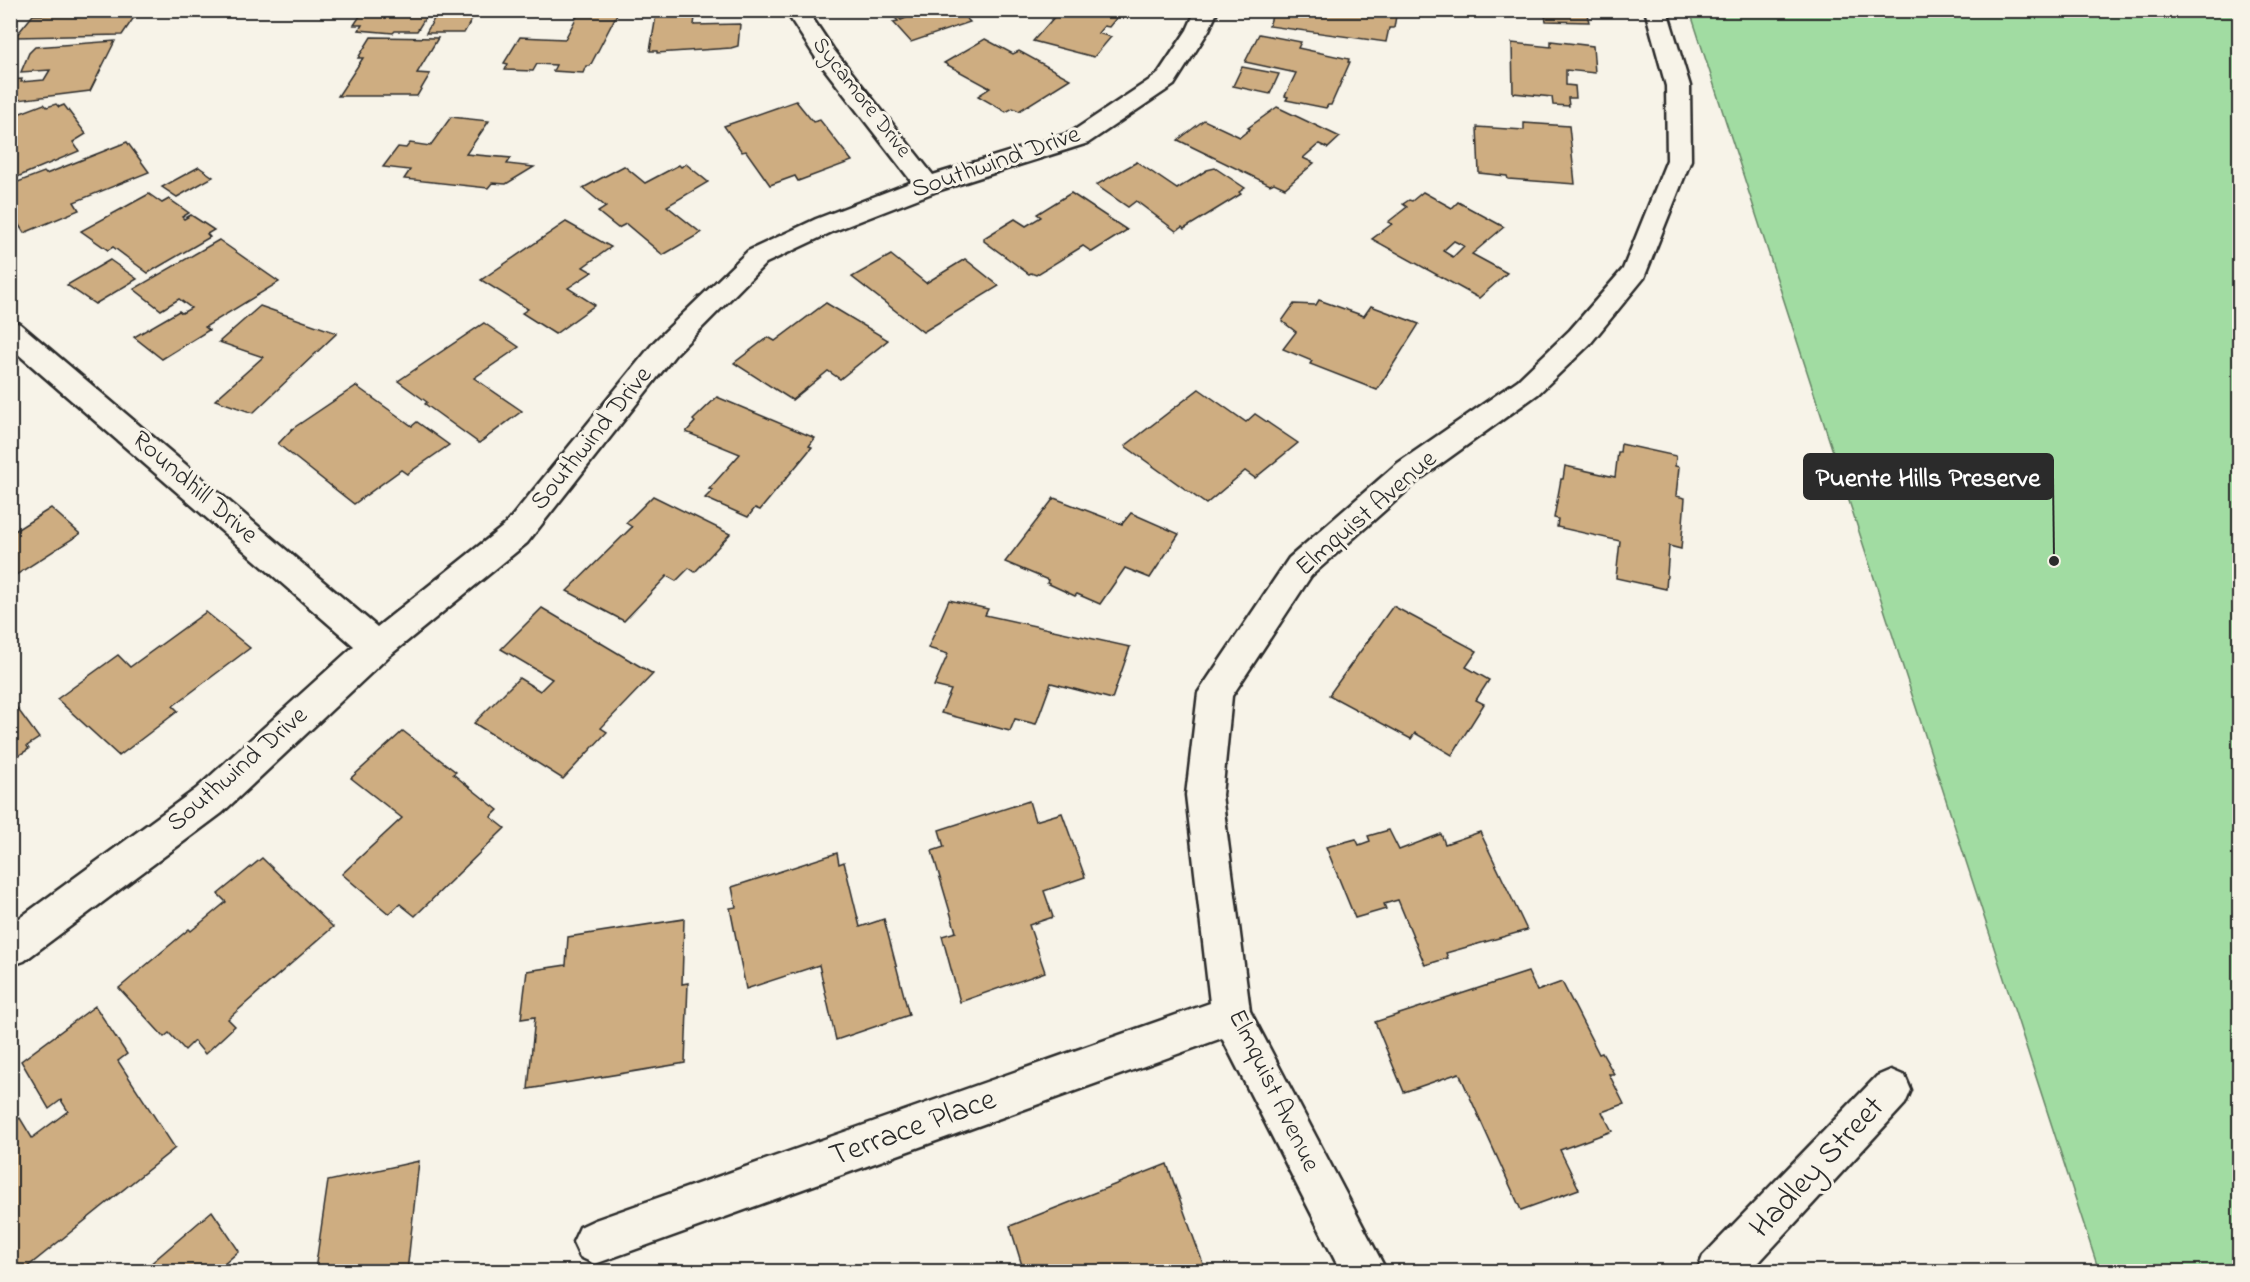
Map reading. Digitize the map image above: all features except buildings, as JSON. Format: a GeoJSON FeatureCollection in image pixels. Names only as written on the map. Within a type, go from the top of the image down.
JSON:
{"type":"FeatureCollection","features":[{"type":"Feature","properties":{"kind":"street","name":"Sycamore Drive"},"geometry":{"type":"LineString","coordinates":[[796,10],[824,53],[928,185]]}},
{"type":"Feature","properties":{"kind":"street","name":"Southwind Drive"},"geometry":{"type":"LineString","coordinates":[[10,948],[209,801],[377,646],[516,534],[665,348],[758,257],[825,225],[928,185],[1079,138],[1166,80],[1198,30],[1207,10]]}},
{"type":"Feature","properties":{"kind":"street","name":"Elmquist Avenue"},"geometry":{"type":"LineString","coordinates":[[1365,1272],[1231,1015],[1204,795],[1215,693],[1300,567],[1409,471],[1528,387],[1580,337],[1635,272],[1678,160],[1678,86],[1656,10]]}},
{"type":"Feature","properties":{"kind":"street","name":"Roundhill Drive"},"geometry":{"type":"LineString","coordinates":[[10,331],[377,646]]}},
{"type":"Feature","properties":{"kind":"street","name":"Terrace Place"},"geometry":{"type":"LineString","coordinates":[[595,1242],[1231,1015]]}},
{"type":"Feature","properties":{"kind":"street","name":"Hadley Street"},"geometry":{"type":"LineString","coordinates":[[1719,1272],[1891,1090]]}},
{"type":"Feature","properties":{"kind":"green space"},"geometry":{"type":"Polygon","coordinates":[[[1690,11],[2239,11],[2239,1271],[2099,1271],[1690,11]]]}},
{"type":"Feature","properties":{"kind":"place","name":"Puente Hills Preserve"},"geometry":{"type":"Point","coordinates":[2054,561]}}]}
